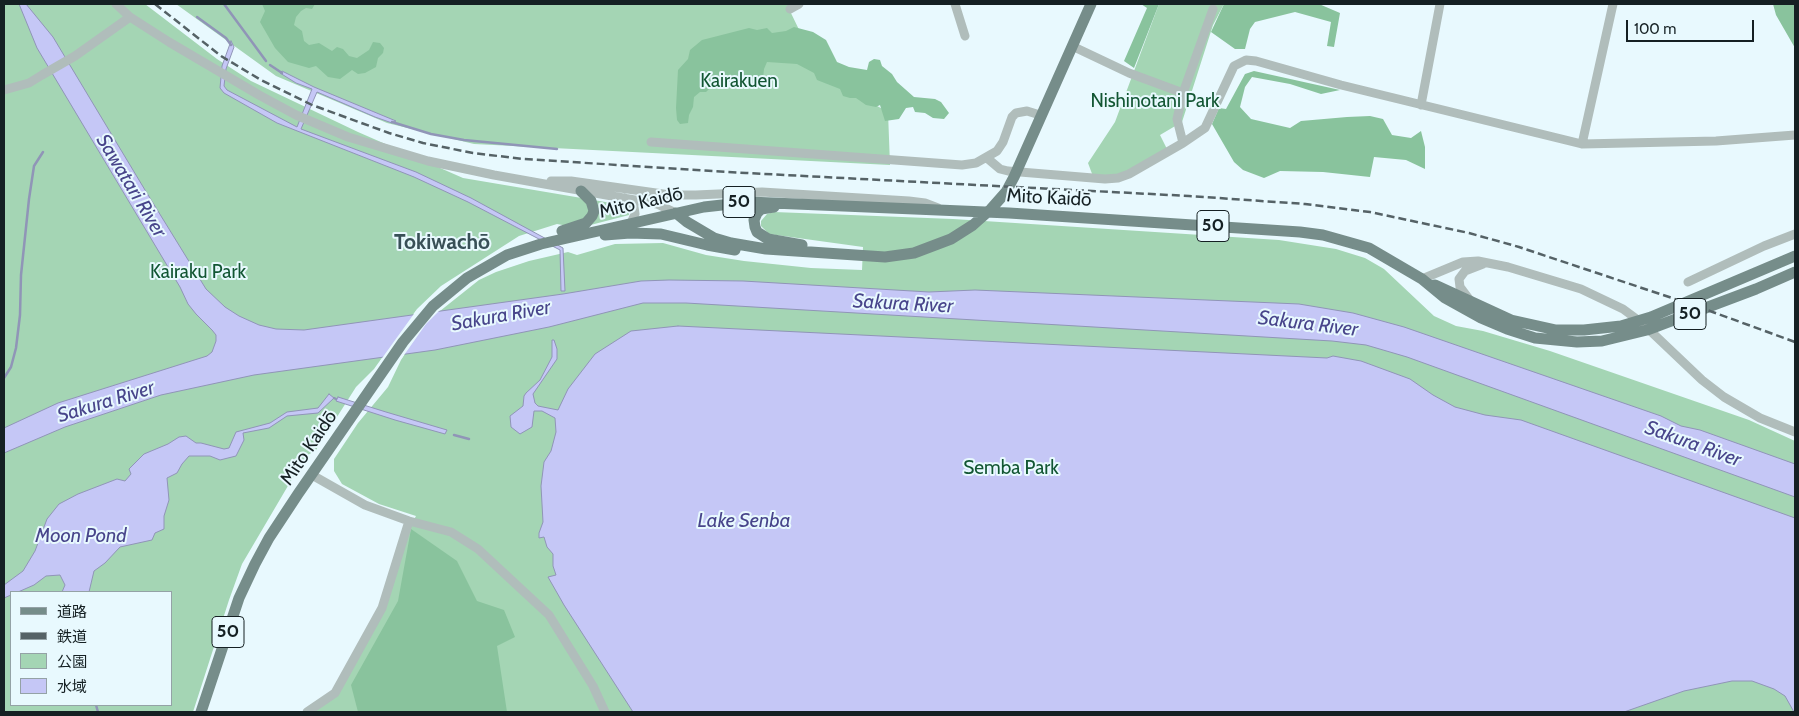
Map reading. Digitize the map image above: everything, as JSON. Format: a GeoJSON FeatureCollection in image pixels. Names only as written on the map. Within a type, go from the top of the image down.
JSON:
{"type":"FeatureCollection","features":[{"type":"Feature","properties":{"kind":"main road"},"geometry":{"type":"LineString","coordinates":[[676,213],[714,238],[766,249],[872,257],[914,253],[942,244],[964,232],[999,201],[1014,177],[1091,4]]}},
{"type":"Feature","properties":{"kind":"main road"},"geometry":{"type":"LineString","coordinates":[[523,249],[536,238],[573,228],[590,219],[594,211],[592,201],[581,191]]}},
{"type":"Feature","properties":{"kind":"main road","name":"Mito Kaidō"},"geometry":{"type":"LineString","coordinates":[[201,712],[239,598],[270,538],[412,329],[443,297],[466,278],[507,255],[523,249],[556,239],[676,213],[733,203],[802,203],[1300,232],[1323,235],[1369,248],[1422,280]]}},
{"type":"Feature","properties":{"kind":"main road"},"geometry":{"type":"LineString","coordinates":[[802,203],[789,208],[761,209],[757,213],[755,227],[757,232],[768,239],[806,245],[820,253]]}},
{"type":"Feature","properties":{"kind":"main road"},"geometry":{"type":"LineString","coordinates":[[507,255],[531,253],[592,238],[630,233],[667,235],[741,251],[766,249]]}},
{"type":"Feature","properties":{"kind":"main road","name":"50"},"geometry":{"type":"LineString","coordinates":[[1422,280],[1445,298],[1481,318],[1521,334],[1554,341],[1577,342],[1602,340],[1651,317],[1795,256]]}},
{"type":"Feature","properties":{"kind":"main road","name":"50"},"geometry":{"type":"LineString","coordinates":[[1422,280],[1504,317],[1541,328],[1623,331],[1647,330],[1756,289],[1795,272]]}},
{"type":"Feature","properties":{"kind":"street"},"geometry":{"type":"LineString","coordinates":[[116,4],[130,17],[259,95],[296,115],[348,137],[428,161],[657,204],[676,213]]}},
{"type":"Feature","properties":{"kind":"street"},"geometry":{"type":"LineString","coordinates":[[790,9],[799,4]]}},
{"type":"Feature","properties":{"kind":"street"},"geometry":{"type":"LineString","coordinates":[[955,4],[965,36]]}},
{"type":"Feature","properties":{"kind":"street"},"geometry":{"type":"LineString","coordinates":[[1421,105],[1440,4]]}},
{"type":"Feature","properties":{"kind":"street"},"geometry":{"type":"LineString","coordinates":[[1582,144],[1613,4]]}},
{"type":"Feature","properties":{"kind":"street"},"geometry":{"type":"LineString","coordinates":[[1183,143],[1177,119],[1183,93],[1213,9]]}},
{"type":"Feature","properties":{"kind":"street"},"geometry":{"type":"LineString","coordinates":[[4,90],[29,83],[75,56],[130,17]]}},
{"type":"Feature","properties":{"kind":"street"},"geometry":{"type":"LineString","coordinates":[[1072,46],[1129,73],[1183,93]]}},
{"type":"Feature","properties":{"kind":"street"},"geometry":{"type":"LineString","coordinates":[[987,158],[1000,169],[1008,171],[1105,180],[1129,174],[1205,128],[1234,66],[1246,60],[1582,144],[1716,141],[1795,136]]}},
{"type":"Feature","properties":{"kind":"street"},"geometry":{"type":"LineString","coordinates":[[651,142],[962,165],[976,163],[996,151],[1003,142],[1008,126],[1016,113],[1028,111],[1040,115]]}},
{"type":"Feature","properties":{"kind":"street"},"geometry":{"type":"LineString","coordinates":[[523,180],[571,181],[682,196],[762,192],[883,198],[926,203],[943,210]]}},
{"type":"Feature","properties":{"kind":"street"},"geometry":{"type":"LineString","coordinates":[[622,197],[628,199],[634,207],[635,214],[631,223]]}},
{"type":"Feature","properties":{"kind":"street"},"geometry":{"type":"LineString","coordinates":[[1688,282],[1764,246],[1795,234]]}},
{"type":"Feature","properties":{"kind":"street"},"geometry":{"type":"LineString","coordinates":[[1422,280],[1463,262],[1478,261],[1493,263],[1581,289],[1623,309],[1660,338],[1702,380],[1724,397],[1760,418],[1795,432]]}},
{"type":"Feature","properties":{"kind":"street"},"geometry":{"type":"LineString","coordinates":[[1469,300],[1460,287],[1459,279],[1465,271],[1476,266],[1493,263]]}},
{"type":"Feature","properties":{"kind":"street"},"geometry":{"type":"LineString","coordinates":[[312,474],[365,505],[409,521],[451,532],[478,549],[549,615],[593,686],[605,712]]}},
{"type":"Feature","properties":{"kind":"street"},"geometry":{"type":"LineString","coordinates":[[307,712],[335,693],[382,608],[409,521]]}},
{"type":"Feature","properties":{"kind":"green space","name":"Kairaku Park"},"geometry":{"type":"Polygon","coordinates":[[[4,4],[145,4],[217,59],[251,81],[358,132],[463,178],[629,206],[629,215],[579,228],[557,224],[519,236],[441,286],[417,309],[374,369],[356,387],[316,450],[308,455],[242,564],[193,712],[4,712],[4,4]]]}},
{"type":"Feature","properties":{"kind":"green space","name":"Kairakuen"},"geometry":{"type":"Polygon","coordinates":[[[176,4],[797,4],[789,9],[821,75],[888,112],[890,165],[474,144],[387,123],[276,76],[176,4]]]}},
{"type":"Feature","properties":{"kind":"green space"},"geometry":{"type":"Polygon","coordinates":[[[262,4],[315,4],[312,9],[306,8],[301,11],[296,17],[294,25],[302,31],[304,41],[309,45],[319,43],[332,51],[337,47],[343,49],[349,56],[357,58],[369,50],[373,42],[380,43],[384,48],[383,53],[378,58],[376,67],[365,73],[358,74],[352,70],[340,79],[328,77],[316,66],[309,68],[288,62],[275,48],[260,22],[265,11],[262,4]]]}},
{"type":"Feature","properties":{"kind":"green space"},"geometry":{"type":"Polygon","coordinates":[[[1141,4],[1159,4],[1134,68],[1124,61],[1147,8],[1141,4]]]}},
{"type":"Feature","properties":{"kind":"green space","name":"Nishinotani Park"},"geometry":{"type":"Polygon","coordinates":[[[1159,4],[1224,4],[1213,25],[1182,122],[1160,135],[1168,151],[1129,174],[1094,179],[1088,163],[1115,122],[1159,4]]]}},
{"type":"Feature","properties":{"kind":"green space"},"geometry":{"type":"Polygon","coordinates":[[[1224,4],[1319,4],[1340,13],[1334,47],[1327,46],[1331,22],[1295,12],[1255,22],[1250,29],[1245,49],[1235,49],[1211,32],[1224,4]]]}},
{"type":"Feature","properties":{"kind":"green space"},"geometry":{"type":"Polygon","coordinates":[[[1773,4],[1795,4],[1795,48],[1776,15],[1773,4]]]}},
{"type":"Feature","properties":{"kind":"green space"},"geometry":{"type":"Polygon","coordinates":[[[794,27],[813,32],[826,40],[837,62],[849,67],[867,70],[869,62],[874,59],[880,60],[882,66],[914,97],[935,99],[941,102],[949,113],[944,119],[933,118],[925,113],[915,112],[913,107],[906,108],[899,119],[885,121],[880,105],[876,107],[866,105],[856,98],[843,96],[840,89],[817,80],[814,73],[797,64],[767,62],[763,79],[752,88],[711,87],[706,92],[700,92],[694,97],[688,123],[680,124],[677,120],[676,108],[678,70],[688,59],[690,50],[702,40],[749,28],[757,30],[767,28],[772,33],[786,31],[794,27]]]}},
{"type":"Feature","properties":{"kind":"green space"},"geometry":{"type":"Polygon","coordinates":[[[1254,71],[1340,90],[1321,94],[1290,84],[1252,77],[1245,87],[1240,107],[1251,119],[1290,128],[1301,121],[1370,116],[1383,119],[1392,135],[1411,138],[1421,131],[1425,147],[1425,169],[1406,160],[1374,157],[1370,177],[1323,172],[1280,171],[1264,178],[1243,170],[1234,162],[1212,124],[1219,108],[1226,109],[1245,74],[1254,71]]]}},
{"type":"Feature","properties":{"kind":"green space","name":"Lake Senba"},"geometry":{"type":"Polygon","coordinates":[[[774,212],[953,219],[1279,240],[1336,249],[1365,258],[1384,269],[1434,316],[1456,326],[1483,331],[1550,351],[1749,420],[1795,441],[1795,712],[307,712],[335,693],[382,608],[410,527],[416,516],[379,504],[342,484],[334,471],[334,459],[358,423],[388,387],[413,341],[435,315],[479,280],[496,272],[529,261],[568,252],[577,255],[615,244],[663,243],[706,255],[744,261],[811,268],[862,270],[863,247],[769,234],[761,226],[761,221],[767,214],[774,212]]]}},
{"type":"Feature","properties":{"kind":"green space"},"geometry":{"type":"Polygon","coordinates":[[[411,529],[457,561],[477,601],[504,610],[515,637],[497,646],[507,712],[358,712],[351,685],[398,601],[411,529]]]}},
{"type":"Feature","properties":{"kind":"water"},"geometry":{"type":"Polygon","coordinates":[[[19,4],[26,4],[53,37],[206,289],[225,307],[259,325],[276,329],[304,330],[563,294],[641,281],[669,280],[743,281],[929,292],[975,290],[1299,304],[1353,313],[1404,327],[1661,416],[1681,426],[1700,430],[1795,464],[1795,497],[1407,357],[1366,345],[1332,341],[686,303],[643,303],[549,327],[435,350],[254,375],[161,395],[65,427],[4,453],[4,428],[58,403],[207,356],[212,352],[216,341],[216,335],[188,304],[180,287],[37,48],[19,4]]]}},
{"type":"Feature","properties":{"kind":"water"},"geometry":{"type":"Polygon","coordinates":[[[231,41],[234,47],[226,69],[224,86],[227,90],[297,127],[312,89],[296,83],[280,73],[282,71],[314,87],[396,121],[392,123],[375,117],[317,92],[301,129],[416,172],[471,198],[563,248],[565,291],[561,291],[560,250],[468,202],[414,177],[277,123],[224,93],[220,88],[222,66],[231,41]]]}},
{"type":"Feature","properties":{"kind":"water","name":"Lake Senba"},"geometry":{"type":"Polygon","coordinates":[[[678,326],[1327,358],[1333,356],[1361,361],[1410,379],[1455,407],[1485,415],[1521,420],[1795,518],[1795,712],[1785,696],[1774,689],[1752,681],[1732,681],[1684,691],[1624,712],[633,712],[548,577],[556,575],[553,566],[553,554],[547,547],[544,537],[539,538],[543,522],[541,486],[544,462],[551,451],[556,432],[555,418],[542,411],[534,411],[532,427],[520,434],[511,427],[510,416],[523,406],[524,396],[540,380],[552,357],[552,340],[554,340],[557,349],[557,359],[533,394],[535,403],[538,406],[558,410],[568,389],[595,354],[631,331],[678,326]]]}},
{"type":"Feature","properties":{"kind":"water","name":"Moon Pond"},"geometry":{"type":"Polygon","coordinates":[[[329,394],[334,398],[318,413],[287,416],[269,428],[243,433],[244,440],[236,456],[220,460],[210,456],[189,456],[177,473],[167,478],[169,500],[164,516],[164,529],[155,533],[152,540],[120,547],[105,563],[94,571],[89,591],[62,591],[65,585],[60,575],[46,576],[34,585],[20,591],[10,591],[10,595],[4,598],[4,585],[23,571],[35,551],[47,519],[59,504],[78,494],[117,479],[125,481],[131,474],[129,469],[144,454],[179,437],[186,436],[196,443],[224,449],[229,448],[236,432],[270,423],[287,412],[318,408],[329,394]]]}},
{"type":"Feature","properties":{"kind":"water"},"geometry":{"type":"Polygon","coordinates":[[[338,397],[447,430],[445,434],[395,420],[336,401],[338,397]]]}},
{"type":"Feature","properties":{"kind":"pier"},"geometry":{"type":"Polygon","coordinates":[[[442,308],[426,324],[402,358],[380,361],[416,311],[442,308]]]}},
{"type":"Feature","properties":{"kind":"waterway"},"geometry":{"type":"LineString","coordinates":[[224,4],[266,61]]}},
{"type":"Feature","properties":{"kind":"waterway"},"geometry":{"type":"LineString","coordinates":[[197,17],[226,38],[231,45]]}},
{"type":"Feature","properties":{"kind":"waterway"},"geometry":{"type":"LineString","coordinates":[[270,65],[282,73]]}},
{"type":"Feature","properties":{"kind":"waterway"},"geometry":{"type":"LineString","coordinates":[[392,122],[431,134],[464,140],[557,149]]}},
{"type":"Feature","properties":{"kind":"waterway"},"geometry":{"type":"LineString","coordinates":[[4,378],[11,367],[16,348],[29,199],[34,166],[43,152]]}},
{"type":"Feature","properties":{"kind":"waterway"},"geometry":{"type":"LineString","coordinates":[[454,435],[469,439]]}},
{"type":"Feature","properties":{"kind":"waterway"},"geometry":{"type":"LineString","coordinates":[[96,706],[98,712]]}},
{"type":"Feature","properties":{"kind":"railway"},"geometry":{"type":"LineString","coordinates":[[155,4],[221,56],[261,80],[312,105],[389,133],[423,143],[473,153],[523,159],[746,173],[1189,196],[1305,204],[1370,212],[1469,233],[1519,247],[1699,307],[1795,342]]}},
{"type":"Feature","properties":{"kind":"district","name":"Tokiwachō"},"geometry":{"type":"Point","coordinates":[442,243]}},
{"type":"Feature","properties":{"kind":"water label","name":"Sawatari River"},"geometry":{"type":"Point","coordinates":[131,186]}},
{"type":"Feature","properties":{"kind":"water label","name":"Sakura River"},"geometry":{"type":"Point","coordinates":[903,304]}},
{"type":"Feature","properties":{"kind":"water label","name":"Sakura River"},"geometry":{"type":"Point","coordinates":[501,316]}},
{"type":"Feature","properties":{"kind":"water label","name":"Sakura River"},"geometry":{"type":"Point","coordinates":[1308,324]}},
{"type":"Feature","properties":{"kind":"water label","name":"Sakura River"},"geometry":{"type":"Point","coordinates":[106,402]}},
{"type":"Feature","properties":{"kind":"water label","name":"Sakura River"},"geometry":{"type":"Point","coordinates":[1693,444]}},
{"type":"Feature","properties":{"kind":"park label","name":"Semba Park"},"geometry":{"type":"Point","coordinates":[1011,468]}}]}
